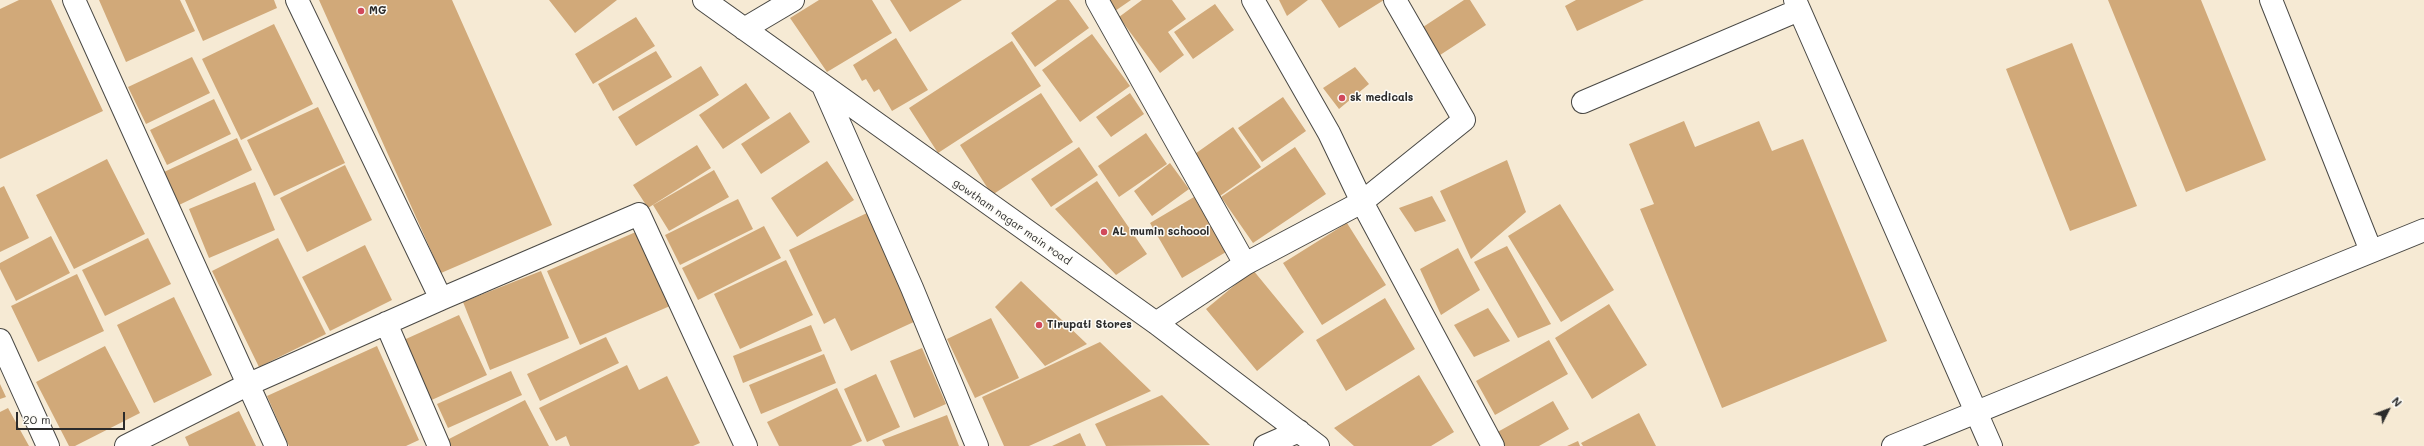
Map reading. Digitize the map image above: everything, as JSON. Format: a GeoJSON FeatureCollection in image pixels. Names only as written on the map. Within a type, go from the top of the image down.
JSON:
{"type":"FeatureCollection","features":[{"type":"Feature","properties":{"kind":"street"},"geometry":{"type":"LineString","coordinates":[[74,0],[247,385],[276,446]]}},
{"type":"Feature","properties":{"kind":"street"},"geometry":{"type":"LineString","coordinates":[[297,0],[441,299]]}},
{"type":"Feature","properties":{"kind":"street","name":"gowtham nagar main road"},"geometry":{"type":"LineString","coordinates":[[704,0],[1156,323],[1318,446]]}},
{"type":"Feature","properties":{"kind":"street"},"geometry":{"type":"LineString","coordinates":[[744,29],[793,0]]}},
{"type":"Feature","properties":{"kind":"street"},"geometry":{"type":"LineString","coordinates":[[1097,0],[1245,264]]}},
{"type":"Feature","properties":{"kind":"street"},"geometry":{"type":"LineString","coordinates":[[1253,0],[1329,133],[1362,202],[1493,446]]}},
{"type":"Feature","properties":{"kind":"street"},"geometry":{"type":"LineString","coordinates":[[1156,323],[1245,264],[1362,202],[1464,120],[1395,0]]}},
{"type":"Feature","properties":{"kind":"street"},"geometry":{"type":"LineString","coordinates":[[2270,0],[2371,251]]}},
{"type":"Feature","properties":{"kind":"street"},"geometry":{"type":"LineString","coordinates":[[1583,102],[1797,5],[1991,446]]}},
{"type":"Feature","properties":{"kind":"street"},"geometry":{"type":"LineString","coordinates":[[823,84],[912,288],[977,446]]}},
{"type":"Feature","properties":{"kind":"street"},"geometry":{"type":"LineString","coordinates":[[126,446],[247,385],[441,299],[639,214],[746,446]]}},
{"type":"Feature","properties":{"kind":"street"},"geometry":{"type":"LineString","coordinates":[[1893,446],[2424,230]]}},
{"type":"Feature","properties":{"kind":"street"},"geometry":{"type":"LineString","coordinates":[[386,323],[438,446]]}},
{"type":"Feature","properties":{"kind":"street"},"geometry":{"type":"LineString","coordinates":[[0,340],[48,446]]}},
{"type":"Feature","properties":{"kind":"street"},"geometry":{"type":"LineString","coordinates":[[1265,446],[1299,431]]}},
{"type":"Feature","properties":{"kind":"building"},"geometry":{"type":"Polygon","coordinates":[[[19,0],[51,0],[103,111],[0,159],[0,9],[19,0]]]}},
{"type":"Feature","properties":{"kind":"building"},"geometry":{"type":"Polygon","coordinates":[[[99,0],[180,0],[195,31],[126,62],[99,0]]]}},
{"type":"Feature","properties":{"kind":"building"},"geometry":{"type":"Polygon","coordinates":[[[185,0],[274,0],[277,8],[203,41],[185,0]]]}},
{"type":"Feature","properties":{"kind":"building"},"geometry":{"type":"Polygon","coordinates":[[[319,0],[452,0],[552,225],[441,273],[319,0]]]}},
{"type":"Feature","properties":{"kind":"building"},"geometry":{"type":"Polygon","coordinates":[[[549,0],[617,0],[575,33],[549,0]]]}},
{"type":"Feature","properties":{"kind":"building"},"geometry":{"type":"Polygon","coordinates":[[[819,0],[872,0],[892,33],[827,72],[790,18],[819,0]]]}},
{"type":"Feature","properties":{"kind":"building"},"geometry":{"type":"Polygon","coordinates":[[[890,0],[962,0],[910,32],[890,0]]]}},
{"type":"Feature","properties":{"kind":"building"},"geometry":{"type":"Polygon","coordinates":[[[1057,0],[1069,0],[1089,28],[1035,67],[1011,33],[1057,0]]]}},
{"type":"Feature","properties":{"kind":"building"},"geometry":{"type":"Polygon","coordinates":[[[1108,0],[1131,0],[1115,11],[1108,0]]]}},
{"type":"Feature","properties":{"kind":"building"},"geometry":{"type":"Polygon","coordinates":[[[1142,0],[1172,0],[1186,19],[1168,32],[1184,55],[1160,73],[1119,17],[1142,0]]]}},
{"type":"Feature","properties":{"kind":"building"},"geometry":{"type":"Polygon","coordinates":[[[1279,0],[1308,0],[1287,16],[1279,0]]]}},
{"type":"Feature","properties":{"kind":"building"},"geometry":{"type":"Polygon","coordinates":[[[1321,0],[1384,0],[1339,28],[1321,0]]]}},
{"type":"Feature","properties":{"kind":"building"},"geometry":{"type":"Polygon","coordinates":[[[1464,0],[1470,0],[1486,25],[1434,59],[1417,31],[1464,0]]]}},
{"type":"Feature","properties":{"kind":"building"},"geometry":{"type":"Polygon","coordinates":[[[1576,0],[1644,0],[1577,31],[1565,6],[1576,0]]]}},
{"type":"Feature","properties":{"kind":"building"},"geometry":{"type":"Polygon","coordinates":[[[2108,0],[2201,0],[2266,160],[2186,192],[2108,0]]]}},
{"type":"Feature","properties":{"kind":"building"},"geometry":{"type":"Polygon","coordinates":[[[1215,4],[1234,30],[1193,59],[1174,32],[1215,4]]]}},
{"type":"Feature","properties":{"kind":"building"},"geometry":{"type":"Polygon","coordinates":[[[636,17],[655,46],[593,84],[575,54],[636,17]]]}},
{"type":"Feature","properties":{"kind":"building"},"geometry":{"type":"Polygon","coordinates":[[[274,24],[313,104],[241,140],[202,59],[274,24]]]}},
{"type":"Feature","properties":{"kind":"building"},"geometry":{"type":"Polygon","coordinates":[[[1092,34],[1130,86],[1080,122],[1042,70],[1092,34]]]}},
{"type":"Feature","properties":{"kind":"building"},"geometry":{"type":"Polygon","coordinates":[[[896,38],[928,90],[892,111],[879,89],[874,92],[866,79],[862,81],[853,65],[896,38]]]}},
{"type":"Feature","properties":{"kind":"building"},"geometry":{"type":"Polygon","coordinates":[[[1012,41],[1041,86],[938,153],[909,108],[1012,41]]]}},
{"type":"Feature","properties":{"kind":"building"},"geometry":{"type":"Polygon","coordinates":[[[2072,43],[2137,206],[2070,231],[2006,69],[2072,43]]]}},
{"type":"Feature","properties":{"kind":"building"},"geometry":{"type":"Polygon","coordinates":[[[656,51],[672,77],[613,111],[598,84],[656,51]]]}},
{"type":"Feature","properties":{"kind":"building"},"geometry":{"type":"Polygon","coordinates":[[[192,57],[210,93],[146,124],[128,87],[192,57]]]}},
{"type":"Feature","properties":{"kind":"building"},"geometry":{"type":"Polygon","coordinates":[[[701,66],[719,95],[636,146],[618,117],[701,66]]]}},
{"type":"Feature","properties":{"kind":"building","name":"sk medicals"},"geometry":{"type":"Polygon","coordinates":[[[1355,67],[1369,84],[1339,109],[1323,88],[1355,67]]]}},
{"type":"Feature","properties":{"kind":"building"},"geometry":{"type":"Polygon","coordinates":[[[746,83],[770,118],[723,149],[699,115],[746,83]]]}},
{"type":"Feature","properties":{"kind":"building"},"geometry":{"type":"Polygon","coordinates":[[[1041,93],[1073,142],[992,195],[960,145],[1041,93]]]}},
{"type":"Feature","properties":{"kind":"building"},"geometry":{"type":"Polygon","coordinates":[[[1130,93],[1144,114],[1111,137],[1096,117],[1130,93]]]}},
{"type":"Feature","properties":{"kind":"building"},"geometry":{"type":"Polygon","coordinates":[[[1283,97],[1306,131],[1262,162],[1238,128],[1283,97]]]}},
{"type":"Feature","properties":{"kind":"building"},"geometry":{"type":"Polygon","coordinates":[[[214,99],[231,134],[167,165],[150,130],[214,99]]]}},
{"type":"Feature","properties":{"kind":"building"},"geometry":{"type":"Polygon","coordinates":[[[318,107],[345,163],[274,196],[247,140],[318,107]]]}},
{"type":"Feature","properties":{"kind":"building"},"geometry":{"type":"Polygon","coordinates":[[[790,112],[810,142],[761,174],[741,144],[790,112]]]}},
{"type":"Feature","properties":{"kind":"building"},"geometry":{"type":"Polygon","coordinates":[[[1684,121],[1695,147],[1759,121],[1772,151],[1803,139],[1887,341],[1722,408],[1640,209],[1654,204],[1629,144],[1684,121]]]}},
{"type":"Feature","properties":{"kind":"building"},"geometry":{"type":"Polygon","coordinates":[[[1233,127],[1261,167],[1220,196],[1192,156],[1233,127]]]}},
{"type":"Feature","properties":{"kind":"building"},"geometry":{"type":"Polygon","coordinates":[[[1146,133],[1167,164],[1119,197],[1098,166],[1146,133]]]}},
{"type":"Feature","properties":{"kind":"building"},"geometry":{"type":"Polygon","coordinates":[[[237,138],[252,170],[179,205],[164,172],[237,138]]]}},
{"type":"Feature","properties":{"kind":"building"},"geometry":{"type":"Polygon","coordinates":[[[697,145],[711,168],[648,208],[633,185],[697,145]]]}},
{"type":"Feature","properties":{"kind":"building"},"geometry":{"type":"Polygon","coordinates":[[[1079,147],[1098,175],[1051,207],[1031,179],[1079,147]]]}},
{"type":"Feature","properties":{"kind":"building"},"geometry":{"type":"Polygon","coordinates":[[[1295,147],[1326,194],[1253,243],[1221,197],[1295,147]]]}},
{"type":"Feature","properties":{"kind":"building"},"geometry":{"type":"Polygon","coordinates":[[[107,159],[145,234],[74,269],[36,195],[107,159]]]}},
{"type":"Feature","properties":{"kind":"building"},"geometry":{"type":"Polygon","coordinates":[[[1507,160],[1526,212],[1471,259],[1440,191],[1507,160]]]}},
{"type":"Feature","properties":{"kind":"building"},"geometry":{"type":"Polygon","coordinates":[[[827,161],[854,200],[797,237],[771,198],[827,161]]]}},
{"type":"Feature","properties":{"kind":"building"},"geometry":{"type":"Polygon","coordinates":[[[1170,163],[1189,189],[1152,216],[1134,191],[1170,163]]]}},
{"type":"Feature","properties":{"kind":"building"},"geometry":{"type":"Polygon","coordinates":[[[345,165],[372,220],[307,252],[280,198],[345,165]]]}},
{"type":"Feature","properties":{"kind":"building"},"geometry":{"type":"Polygon","coordinates":[[[714,170],[729,197],[669,231],[653,205],[714,170]]]}},
{"type":"Feature","properties":{"kind":"building","name":"AL mumin schoool"},"geometry":{"type":"Polygon","coordinates":[[[1097,181],[1147,254],[1116,275],[1055,209],[1097,181]]]}},
{"type":"Feature","properties":{"kind":"building"},"geometry":{"type":"Polygon","coordinates":[[[255,182],[275,230],[209,258],[189,209],[255,182]]]}},
{"type":"Feature","properties":{"kind":"building"},"geometry":{"type":"Polygon","coordinates":[[[4,186],[29,238],[0,252],[0,188],[4,186]]]}},
{"type":"Feature","properties":{"kind":"building"},"geometry":{"type":"Polygon","coordinates":[[[1432,196],[1446,221],[1415,232],[1399,208],[1432,196]]]}},
{"type":"Feature","properties":{"kind":"building"},"geometry":{"type":"Polygon","coordinates":[[[1194,197],[1226,252],[1182,278],[1150,223],[1194,197]]]}},
{"type":"Feature","properties":{"kind":"building"},"geometry":{"type":"Polygon","coordinates":[[[738,199],[753,229],[680,265],[665,235],[738,199]]]}},
{"type":"Feature","properties":{"kind":"building"},"geometry":{"type":"Polygon","coordinates":[[[1560,204],[1614,290],[1561,322],[1508,236],[1560,204]]]}},
{"type":"Feature","properties":{"kind":"building"},"geometry":{"type":"Polygon","coordinates":[[[867,213],[918,320],[851,351],[835,318],[824,324],[789,250],[867,213]]]}},
{"type":"Feature","properties":{"kind":"building"},"geometry":{"type":"Polygon","coordinates":[[[1347,223],[1386,285],[1322,325],[1283,263],[1347,223]]]}},
{"type":"Feature","properties":{"kind":"building"},"geometry":{"type":"Polygon","coordinates":[[[764,226],[781,258],[698,300],[682,268],[764,226]]]}},
{"type":"Feature","properties":{"kind":"building"},"geometry":{"type":"Polygon","coordinates":[[[638,231],[670,306],[580,345],[547,271],[638,231]]]}},
{"type":"Feature","properties":{"kind":"building"},"geometry":{"type":"Polygon","coordinates":[[[51,236],[70,273],[16,301],[0,269],[0,263],[51,236]]]}},
{"type":"Feature","properties":{"kind":"building"},"geometry":{"type":"Polygon","coordinates":[[[148,238],[171,284],[105,316],[82,270],[148,238]]]}},
{"type":"Feature","properties":{"kind":"building"},"geometry":{"type":"Polygon","coordinates":[[[278,238],[326,334],[259,367],[212,271],[278,238]]]}},
{"type":"Feature","properties":{"kind":"building"},"geometry":{"type":"Polygon","coordinates":[[[365,245],[392,300],[330,331],[302,277],[365,245]]]}},
{"type":"Feature","properties":{"kind":"building"},"geometry":{"type":"Polygon","coordinates":[[[1507,246],[1551,324],[1518,338],[1474,262],[1507,246]]]}},
{"type":"Feature","properties":{"kind":"building"},"geometry":{"type":"Polygon","coordinates":[[[1458,248],[1480,290],[1441,315],[1420,269],[1458,248]]]}},
{"type":"Feature","properties":{"kind":"building"},"geometry":{"type":"Polygon","coordinates":[[[786,260],[813,315],[740,349],[714,294],[786,260]]]}},
{"type":"Feature","properties":{"kind":"building"},"geometry":{"type":"Polygon","coordinates":[[[1253,270],[1304,332],[1257,371],[1206,309],[1253,270]]]}},
{"type":"Feature","properties":{"kind":"building"},"geometry":{"type":"Polygon","coordinates":[[[541,271],[569,338],[490,370],[463,302],[541,271]]]}},
{"type":"Feature","properties":{"kind":"building"},"geometry":{"type":"Polygon","coordinates":[[[77,274],[104,331],[38,362],[11,306],[77,274]]]}},
{"type":"Feature","properties":{"kind":"building","name":"Tirupati Stores"},"geometry":{"type":"Polygon","coordinates":[[[1021,281],[1087,344],[1045,366],[995,307],[1021,281]]]}},
{"type":"Feature","properties":{"kind":"building"},"geometry":{"type":"Polygon","coordinates":[[[174,297],[212,375],[154,403],[117,325],[174,297]]]}},
{"type":"Feature","properties":{"kind":"building"},"geometry":{"type":"Polygon","coordinates":[[[1385,298],[1415,349],[1346,391],[1316,340],[1385,298]]]}},
{"type":"Feature","properties":{"kind":"building"},"geometry":{"type":"Polygon","coordinates":[[[1609,304],[1647,365],[1592,399],[1555,338],[1609,304]]]}},
{"type":"Feature","properties":{"kind":"building"},"geometry":{"type":"Polygon","coordinates":[[[1488,308],[1510,341],[1474,357],[1454,325],[1488,308]]]}},
{"type":"Feature","properties":{"kind":"building"},"geometry":{"type":"Polygon","coordinates":[[[459,315],[487,375],[425,403],[397,343],[459,315]]]}},
{"type":"Feature","properties":{"kind":"building"},"geometry":{"type":"Polygon","coordinates":[[[991,318],[1019,378],[975,398],[947,339],[991,318]]]}},
{"type":"Feature","properties":{"kind":"building"},"geometry":{"type":"Polygon","coordinates":[[[811,325],[822,351],[743,383],[733,356],[811,325]]]}},
{"type":"Feature","properties":{"kind":"building"},"geometry":{"type":"Polygon","coordinates":[[[606,337],[619,363],[540,401],[527,374],[606,337]]]}},
{"type":"Feature","properties":{"kind":"building"},"geometry":{"type":"Polygon","coordinates":[[[1549,340],[1568,374],[1495,415],[1476,381],[1549,340]]]}},
{"type":"Feature","properties":{"kind":"building"},"geometry":{"type":"Polygon","coordinates":[[[1100,342],[1151,391],[1029,446],[1004,446],[982,397],[1100,342]]]}},
{"type":"Feature","properties":{"kind":"building"},"geometry":{"type":"Polygon","coordinates":[[[105,346],[140,413],[75,446],[69,446],[36,382],[105,346]]]}},
{"type":"Feature","properties":{"kind":"building"},"geometry":{"type":"Polygon","coordinates":[[[377,346],[419,440],[406,446],[289,446],[267,396],[377,346]]]}},
{"type":"Feature","properties":{"kind":"building"},"geometry":{"type":"Polygon","coordinates":[[[922,348],[946,404],[914,418],[890,361],[922,348]]]}},
{"type":"Feature","properties":{"kind":"building"},"geometry":{"type":"Polygon","coordinates":[[[824,354],[836,383],[761,414],[749,385],[824,354]]]}},
{"type":"Feature","properties":{"kind":"building"},"geometry":{"type":"Polygon","coordinates":[[[627,365],[639,390],[667,376],[700,443],[693,446],[570,446],[566,436],[556,441],[539,408],[627,365]]]}},
{"type":"Feature","properties":{"kind":"building"},"geometry":{"type":"Polygon","coordinates":[[[511,371],[522,395],[448,428],[437,404],[511,371]]]}},
{"type":"Feature","properties":{"kind":"building"},"geometry":{"type":"Polygon","coordinates":[[[876,374],[900,427],[867,442],[844,389],[876,374]]]}},
{"type":"Feature","properties":{"kind":"building"},"geometry":{"type":"Polygon","coordinates":[[[1419,375],[1454,432],[1431,446],[1354,446],[1334,428],[1419,375]]]}},
{"type":"Feature","properties":{"kind":"building"},"geometry":{"type":"Polygon","coordinates":[[[0,384],[6,397],[0,399],[0,384]]]}},
{"type":"Feature","properties":{"kind":"building"},"geometry":{"type":"Polygon","coordinates":[[[837,388],[862,441],[851,446],[779,446],[767,422],[837,388]]]}},
{"type":"Feature","properties":{"kind":"building"},"geometry":{"type":"Polygon","coordinates":[[[1162,395],[1210,445],[1106,446],[1095,424],[1162,395]]]}},
{"type":"Feature","properties":{"kind":"building"},"geometry":{"type":"Polygon","coordinates":[[[525,400],[549,446],[450,446],[447,440],[525,400]]]}},
{"type":"Feature","properties":{"kind":"building"},"geometry":{"type":"Polygon","coordinates":[[[1553,401],[1569,429],[1539,446],[1501,446],[1494,434],[1553,401]]]}},
{"type":"Feature","properties":{"kind":"building"},"geometry":{"type":"Polygon","coordinates":[[[8,408],[29,446],[0,446],[0,412],[8,408]]]}},
{"type":"Feature","properties":{"kind":"building"},"geometry":{"type":"Polygon","coordinates":[[[239,411],[256,446],[189,446],[185,437],[239,411]]]}},
{"type":"Feature","properties":{"kind":"building"},"geometry":{"type":"Polygon","coordinates":[[[1639,413],[1656,446],[1583,446],[1581,443],[1639,413]]]}},
{"type":"Feature","properties":{"kind":"building"},"geometry":{"type":"Polygon","coordinates":[[[947,415],[959,446],[885,446],[882,440],[947,415]]]}},
{"type":"Feature","properties":{"kind":"building"},"geometry":{"type":"Polygon","coordinates":[[[1080,433],[1086,446],[1052,446],[1080,433]]]}},
{"type":"Feature","properties":{"kind":"building"},"geometry":{"type":"Polygon","coordinates":[[[1578,441],[1580,446],[1567,446],[1578,441]]]}},
{"type":"Feature","properties":{"kind":"place","name":"MG"},"geometry":{"type":"Point","coordinates":[361,11]}},
{"type":"Feature","properties":{"kind":"place","name":"sk medicals"},"geometry":{"type":"Point","coordinates":[1342,98]}},
{"type":"Feature","properties":{"kind":"place","name":"AL mumin schoool"},"geometry":{"type":"Point","coordinates":[1104,232]}},
{"type":"Feature","properties":{"kind":"place","name":"Tirupati Stores"},"geometry":{"type":"Point","coordinates":[1039,325]}}]}
